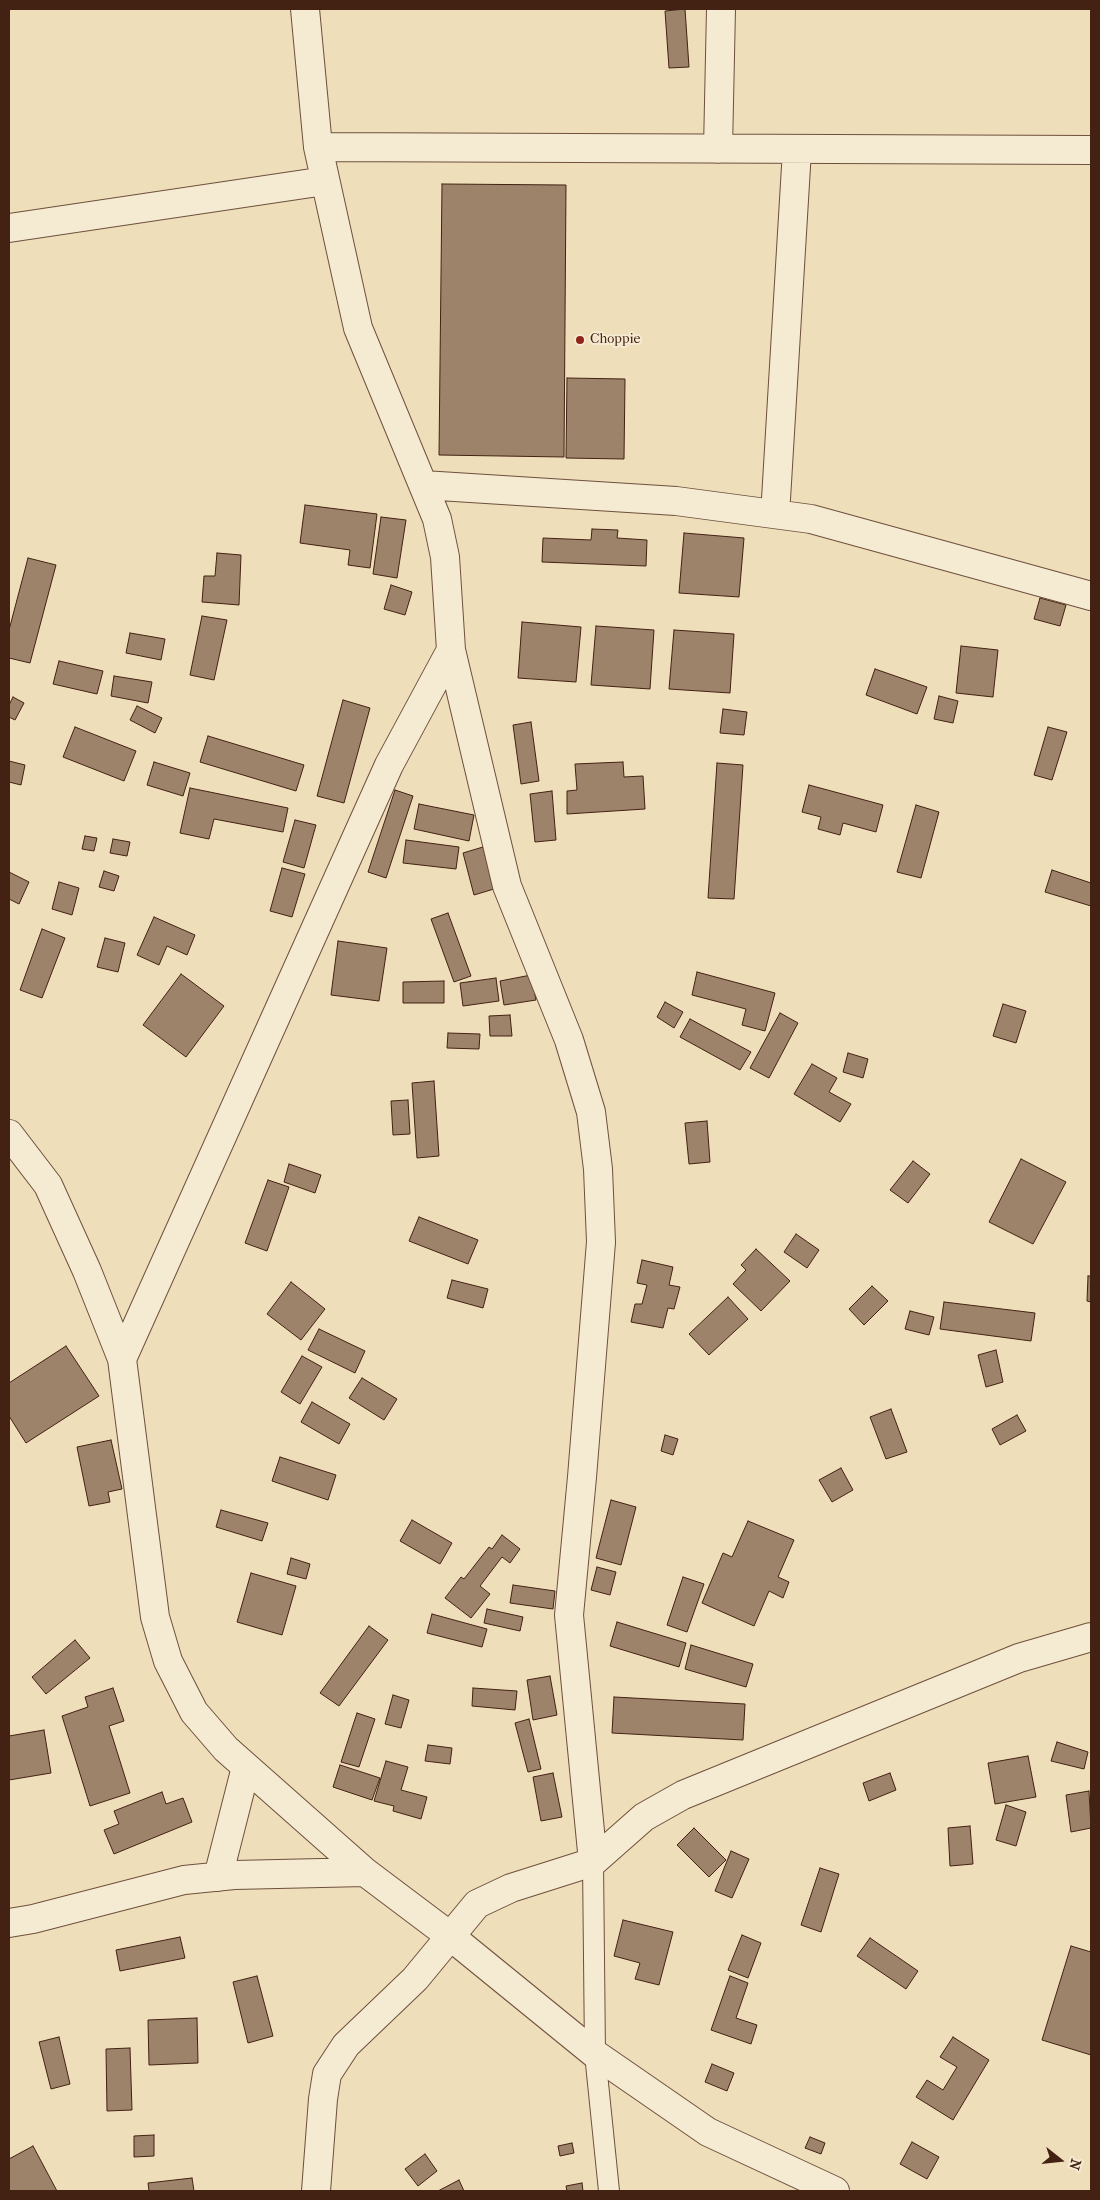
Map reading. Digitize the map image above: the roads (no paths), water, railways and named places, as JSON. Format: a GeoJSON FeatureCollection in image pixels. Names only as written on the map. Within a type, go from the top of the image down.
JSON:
{"type":"FeatureCollection","features":[{"type":"Feature","properties":{"kind":"street"},"geometry":{"type":"LineString","coordinates":[[306,9],[318,147],[358,328],[389,408],[437,519],[445,557],[451,650],[507,886],[569,1040],[590,1112],[598,1169],[601,1242],[569,1615],[593,1862]]}},
{"type":"Feature","properties":{"kind":"street"},"geometry":{"type":"LineString","coordinates":[[718,149],[721,9]]}},
{"type":"Feature","properties":{"kind":"street"},"geometry":{"type":"LineString","coordinates":[[318,147],[1091,150]]}},
{"type":"Feature","properties":{"kind":"street"},"geometry":{"type":"LineString","coordinates":[[776,499],[797,150]]}},
{"type":"Feature","properties":{"kind":"street"},"geometry":{"type":"LineString","coordinates":[[9,228],[325,181]]}},
{"type":"Feature","properties":{"kind":"street"},"geometry":{"type":"LineString","coordinates":[[423,485],[676,501],[812,519],[1091,596]]}},
{"type":"Feature","properties":{"kind":"street"},"geometry":{"type":"LineString","coordinates":[[122,1359],[385,774],[451,650]]}},
{"type":"Feature","properties":{"kind":"street"},"geometry":{"type":"LineString","coordinates":[[9,1134],[48,1185],[87,1271],[122,1359],[157,1626],[168,1661],[194,1712],[226,1750],[366,1872],[450,1936],[595,2054],[708,2132],[835,2191]]}},
{"type":"Feature","properties":{"kind":"street"},"geometry":{"type":"LineString","coordinates":[[316,2191],[323,2099],[327,2074],[346,2045],[415,1978],[477,1904],[512,1888],[593,1862],[644,1817],[683,1795],[1018,1658],[1091,1637]]}},
{"type":"Feature","properties":{"kind":"street"},"geometry":{"type":"LineString","coordinates":[[218,1877],[246,1767]]}},
{"type":"Feature","properties":{"kind":"street"},"geometry":{"type":"LineString","coordinates":[[9,1923],[33,1919],[184,1880],[218,1877],[366,1872]]}},
{"type":"Feature","properties":{"kind":"lane"},"geometry":{"type":"LineString","coordinates":[[593,1862],[595,2054],[609,2191]]}},
{"type":"Feature","properties":{"kind":"place","name":"Choppie"},"geometry":{"type":"Point","coordinates":[580,340]}}]}
